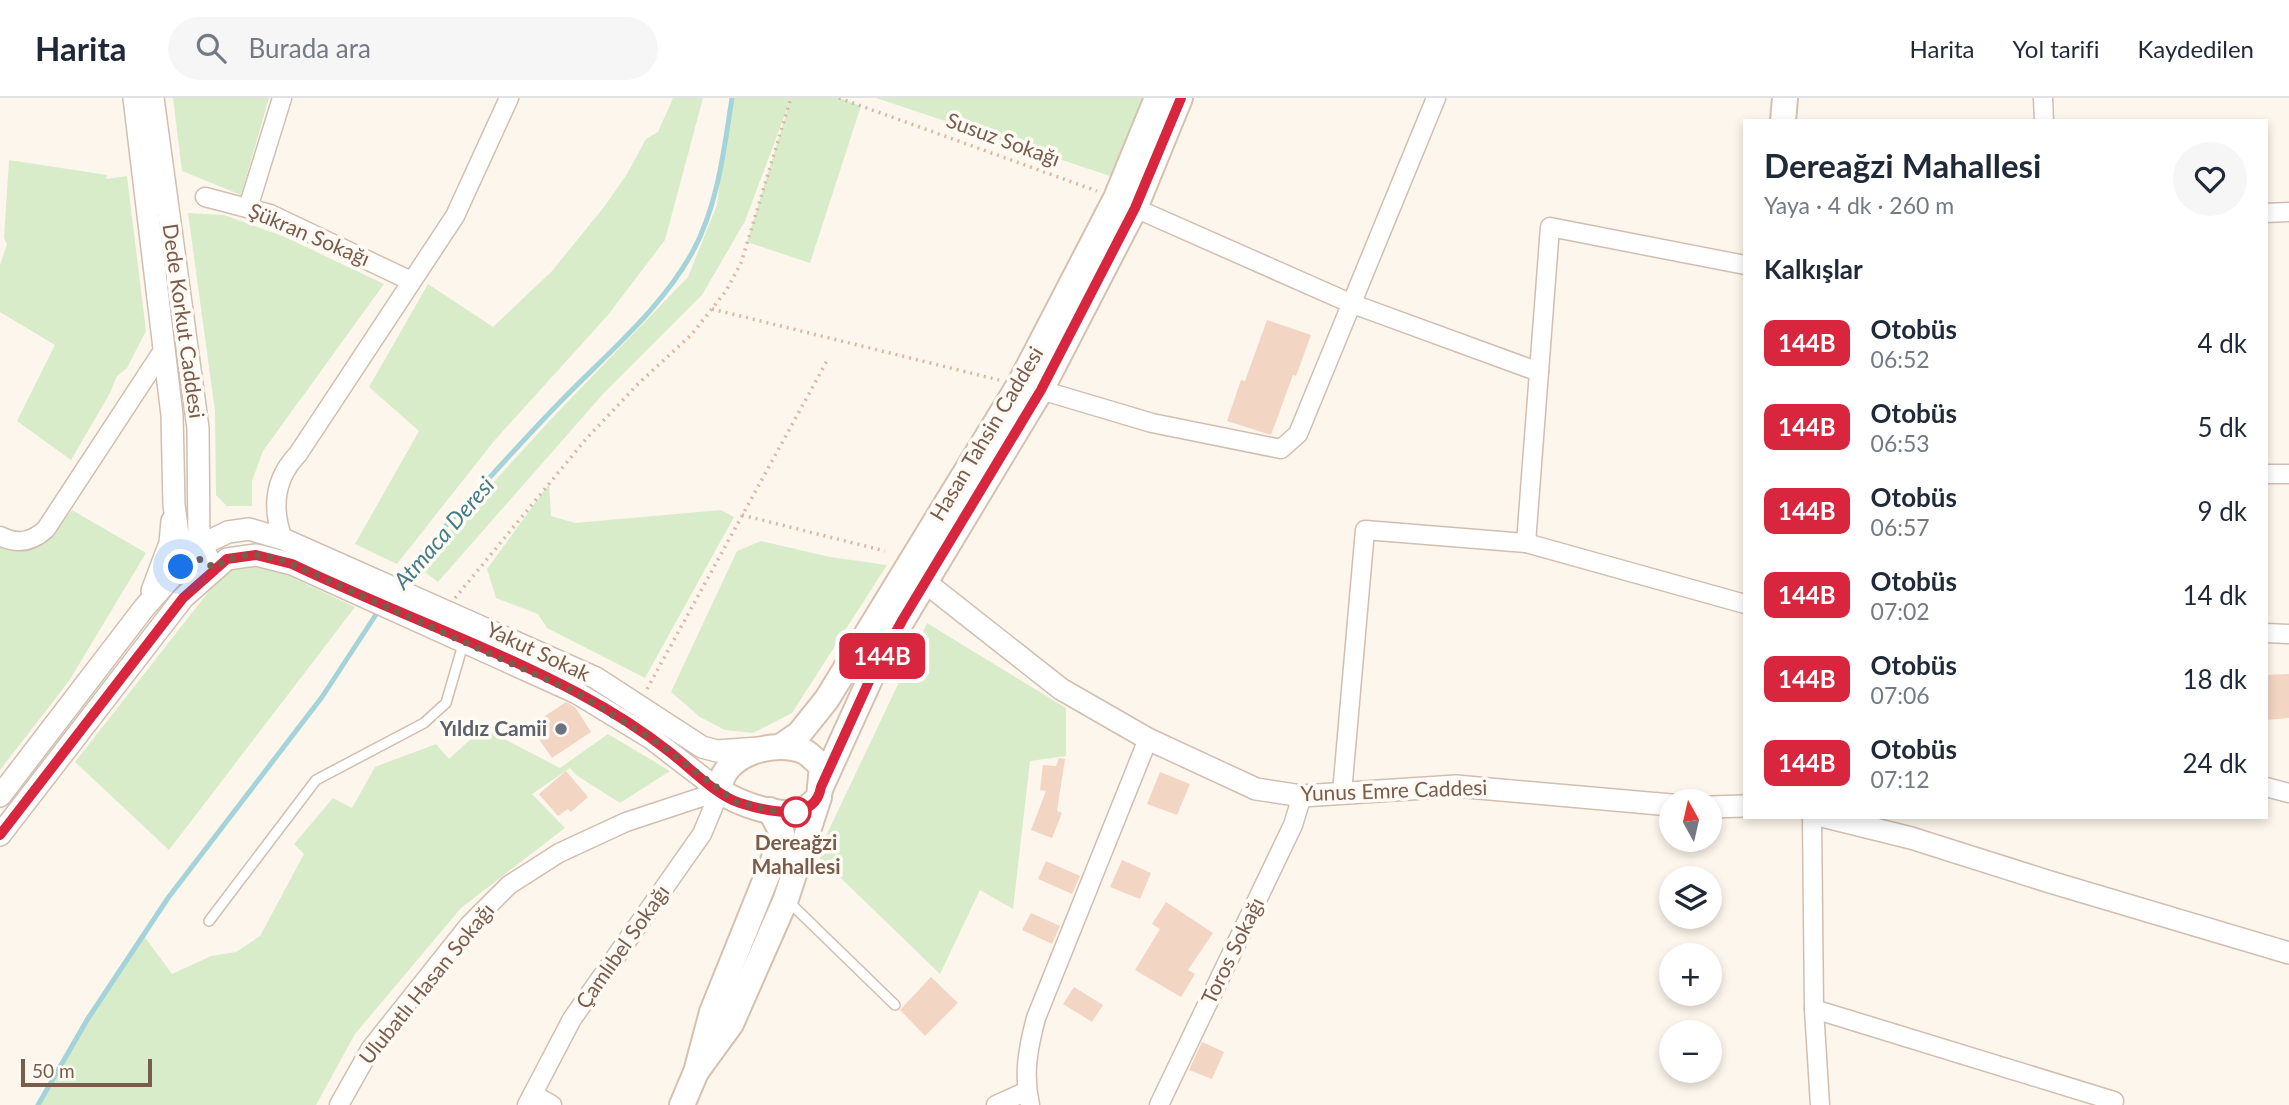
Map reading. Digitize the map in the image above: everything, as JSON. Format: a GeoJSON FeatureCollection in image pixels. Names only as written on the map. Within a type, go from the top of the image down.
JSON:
{"type":"FeatureCollection","features":[{"type":"Feature","properties":{"kind":"main road","name":"Hasan Tahsin Caddesi"},"geometry":{"type":"LineString","coordinates":[[1125,203],[1157,98]]}},
{"type":"Feature","properties":{"kind":"main road","name":"Hasan Tahsin Caddesi"},"geometry":{"type":"LineString","coordinates":[[696,1072],[731,1024],[786,899],[820,792],[871,677],[1030,388],[1181,98]]}},
{"type":"Feature","properties":{"kind":"main road"},"geometry":{"type":"LineString","coordinates":[[1783,119],[1786,98]]}},
{"type":"Feature","properties":{"kind":"main road","name":"Hasan Tahsin Caddesi"},"geometry":{"type":"LineString","coordinates":[[772,748],[799,734],[828,699],[1030,388]]}},
{"type":"Feature","properties":{"kind":"main road"},"geometry":{"type":"LineString","coordinates":[[791,747],[807,752],[821,766],[820,792],[808,808],[798,812],[770,810],[736,802],[720,791],[720,783],[735,762],[772,748],[791,747]]}},
{"type":"Feature","properties":{"kind":"main road"},"geometry":{"type":"LineString","coordinates":[[682,1105],[696,1072],[712,1012],[779,846],[782,833],[770,810]]}},
{"type":"Feature","properties":{"kind":"street","name":"Dede Korkut Caddesi"},"geometry":{"type":"LineString","coordinates":[[134,98],[172,415],[174,505]]}},
{"type":"Feature","properties":{"kind":"street","name":"Dede Korkut Caddesi"},"geometry":{"type":"LineString","coordinates":[[153,98],[198,428],[196,550]]}},
{"type":"Feature","properties":{"kind":"street"},"geometry":{"type":"LineString","coordinates":[[248,208],[282,98]]}},
{"type":"Feature","properties":{"kind":"street"},"geometry":{"type":"LineString","coordinates":[[283,539],[275,513],[276,495],[285,468],[298,454],[455,216],[509,98]]}},
{"type":"Feature","properties":{"kind":"street"},"geometry":{"type":"LineString","coordinates":[[1030,388],[1152,423],[1281,449],[1298,435],[1436,98]]}},
{"type":"Feature","properties":{"kind":"street"},"geometry":{"type":"LineString","coordinates":[[2043,98],[2044,119]]}},
{"type":"Feature","properties":{"kind":"street","name":"Şükran Sokağı"},"geometry":{"type":"LineString","coordinates":[[205,197],[270,214],[411,281]]}},
{"type":"Feature","properties":{"kind":"street"},"geometry":{"type":"LineString","coordinates":[[1125,203],[1350,303],[1539,372]]}},
{"type":"Feature","properties":{"kind":"street"},"geometry":{"type":"LineString","coordinates":[[2268,213],[2289,212]]}},
{"type":"Feature","properties":{"kind":"street"},"geometry":{"type":"LineString","coordinates":[[1526,543],[1549,227],[1743,265]]}},
{"type":"Feature","properties":{"kind":"street"},"geometry":{"type":"LineString","coordinates":[[0,536],[22,542],[34,540],[46,529],[164,349]]}},
{"type":"Feature","properties":{"kind":"street"},"geometry":{"type":"LineString","coordinates":[[2268,474],[2289,474]]}},
{"type":"Feature","properties":{"kind":"street"},"geometry":{"type":"LineString","coordinates":[[0,835],[183,598],[215,568],[178,534],[174,505]]}},
{"type":"Feature","properties":{"kind":"street"},"geometry":{"type":"LineString","coordinates":[[144,608],[159,577],[170,542],[174,505]]}},
{"type":"Feature","properties":{"kind":"street","name":"Yakut Sokak"},"geometry":{"type":"LineString","coordinates":[[196,550],[228,532],[249,529],[283,539],[559,660],[639,703],[702,747],[717,751],[772,748]]}},
{"type":"Feature","properties":{"kind":"street"},"geometry":{"type":"LineString","coordinates":[[1342,793],[1365,530],[1526,543],[1743,603]]}},
{"type":"Feature","properties":{"kind":"street"},"geometry":{"type":"LineString","coordinates":[[0,796],[144,608],[196,550]]}},
{"type":"Feature","properties":{"kind":"street","name":"Yakut Sokak"},"geometry":{"type":"LineString","coordinates":[[215,568],[227,559],[241,555],[275,557],[577,693],[624,720],[720,791]]}},
{"type":"Feature","properties":{"kind":"street","name":"Yunus Emre Caddesi"},"geometry":{"type":"LineString","coordinates":[[925,582],[1060,690],[1148,739],[1256,789],[1302,796],[1456,786],[1659,803]]}},
{"type":"Feature","properties":{"kind":"street"},"geometry":{"type":"LineString","coordinates":[[2268,633],[2289,634]]}},
{"type":"Feature","properties":{"kind":"street"},"geometry":{"type":"LineString","coordinates":[[996,1105],[1029,1098],[1029,1048],[1042,1000],[1148,739]]}},
{"type":"Feature","properties":{"kind":"street"},"geometry":{"type":"LineString","coordinates":[[2268,787],[2289,793]]}},
{"type":"Feature","properties":{"kind":"street","name":"Çamlıbel Sokağı"},"geometry":{"type":"LineString","coordinates":[[530,1099],[572,1019],[702,834],[720,791]]}},
{"type":"Feature","properties":{"kind":"street","name":"Ulubatlı Hasan Sokağı"},"geometry":{"type":"LineString","coordinates":[[339,1105],[371,1048],[469,925],[509,885],[559,853],[626,822],[720,791]]}},
{"type":"Feature","properties":{"kind":"street","name":"Toros Sokağı"},"geometry":{"type":"LineString","coordinates":[[1160,1105],[1293,825],[1302,796]]}},
{"type":"Feature","properties":{"kind":"street"},"geometry":{"type":"LineString","coordinates":[[1722,807],[1743,806]]}},
{"type":"Feature","properties":{"kind":"street"},"geometry":{"type":"LineString","coordinates":[[1812,819],[1814,1009],[1820,1105]]}},
{"type":"Feature","properties":{"kind":"street"},"geometry":{"type":"LineString","coordinates":[[1834,819],[1911,838],[2289,953]]}},
{"type":"Feature","properties":{"kind":"street"},"geometry":{"type":"LineString","coordinates":[[1814,1009],[2114,1101]]}},
{"type":"Feature","properties":{"kind":"street"},"geometry":{"type":"LineString","coordinates":[[530,1099],[552,1105]]}},
{"type":"Feature","properties":{"kind":"lane"},"geometry":{"type":"LineString","coordinates":[[209,921],[316,780],[424,723],[446,703],[464,641]]}},
{"type":"Feature","properties":{"kind":"lane"},"geometry":{"type":"LineString","coordinates":[[786,899],[895,1005]]}},
{"type":"Feature","properties":{"kind":"path"},"geometry":{"type":"LineString","coordinates":[[446,610],[586,439],[639,383],[685,341],[726,291],[741,263],[791,98]]}},
{"type":"Feature","properties":{"kind":"path","name":"Susuz Sokağı"},"geometry":{"type":"LineString","coordinates":[[839,98],[1125,203]]}},
{"type":"Feature","properties":{"kind":"path"},"geometry":{"type":"LineString","coordinates":[[712,309],[1030,388]]}},
{"type":"Feature","properties":{"kind":"path"},"geometry":{"type":"LineString","coordinates":[[639,703],[828,359]]}},
{"type":"Feature","properties":{"kind":"path"},"geometry":{"type":"LineString","coordinates":[[742,515],[885,551]]}},
{"type":"Feature","properties":{"kind":"green space"},"geometry":{"type":"Polygon","coordinates":[[[173,98],[269,98],[241,195],[182,171],[173,98]]]}},
{"type":"Feature","properties":{"kind":"green space"},"geometry":{"type":"Polygon","coordinates":[[[673,98],[703,98],[665,240],[608,315],[494,441],[397,564],[355,544],[419,431],[369,387],[428,284],[493,327],[552,271],[604,207],[627,174],[646,139],[658,132],[673,98]]]}},
{"type":"Feature","properties":{"kind":"green space"},"geometry":{"type":"Polygon","coordinates":[[[731,98],[839,98],[861,106],[810,263],[747,242],[790,101],[745,221],[702,295],[603,394],[438,582],[417,566],[554,416],[688,277],[717,205],[731,98]]]}},
{"type":"Feature","properties":{"kind":"green space"},"geometry":{"type":"Polygon","coordinates":[[[876,98],[1150,98],[1119,179],[876,98]]]}},
{"type":"Feature","properties":{"kind":"green space"},"geometry":{"type":"Polygon","coordinates":[[[9,160],[107,175],[106,179],[127,176],[146,331],[127,368],[117,376],[71,460],[17,421],[55,345],[0,312],[0,265],[7,244],[4,238],[9,160]]]}},
{"type":"Feature","properties":{"kind":"green space"},"geometry":{"type":"Polygon","coordinates":[[[188,213],[224,215],[285,237],[384,284],[263,451],[252,481],[252,506],[227,506],[216,495],[215,411],[188,213]]]}},
{"type":"Feature","properties":{"kind":"green space"},"geometry":{"type":"Polygon","coordinates":[[[549,484],[551,516],[575,523],[721,510],[734,517],[645,678],[547,628],[538,614],[496,598],[487,569],[549,484]]]}},
{"type":"Feature","properties":{"kind":"green space"},"geometry":{"type":"Polygon","coordinates":[[[72,510],[146,553],[69,681],[0,770],[0,543],[47,539],[72,510]]]}},
{"type":"Feature","properties":{"kind":"green space"},"geometry":{"type":"Polygon","coordinates":[[[761,541],[830,557],[887,565],[792,713],[753,733],[725,730],[700,717],[671,692],[737,551],[761,541]]]}},
{"type":"Feature","properties":{"kind":"green space"},"geometry":{"type":"Polygon","coordinates":[[[265,565],[355,607],[169,850],[75,762],[213,586],[235,567],[265,565]]]}},
{"type":"Feature","properties":{"kind":"green space"},"geometry":{"type":"Polygon","coordinates":[[[927,623],[1066,708],[1066,756],[1030,761],[1013,909],[980,890],[940,974],[817,855],[927,623]]]}},
{"type":"Feature","properties":{"kind":"green space"},"geometry":{"type":"Polygon","coordinates":[[[483,728],[560,768],[608,734],[670,771],[620,803],[576,775],[570,768],[532,794],[565,828],[461,908],[355,1034],[316,1105],[39,1105],[99,1003],[144,936],[172,974],[211,956],[236,952],[260,936],[304,854],[294,844],[333,798],[352,808],[375,767],[436,744],[449,759],[483,728]]]}},
{"type":"Feature","properties":{"kind":"building"},"geometry":{"type":"Polygon","coordinates":[[[1267,320],[1311,335],[1271,435],[1227,421],[1267,320]]]}},
{"type":"Feature","properties":{"kind":"building"},"geometry":{"type":"Polygon","coordinates":[[[2289,674],[2289,718],[2268,720],[2268,675],[2289,674]]]}},
{"type":"Feature","properties":{"kind":"building","name":"Yıldız Camii"},"geometry":{"type":"Polygon","coordinates":[[[566,702],[575,707],[591,732],[552,758],[530,726],[566,702]]]}},
{"type":"Feature","properties":{"kind":"building"},"geometry":{"type":"Polygon","coordinates":[[[1059,758],[1065,759],[1057,811],[1062,813],[1052,838],[1031,830],[1046,791],[1040,790],[1043,765],[1056,766],[1059,758]]]}},
{"type":"Feature","properties":{"kind":"building"},"geometry":{"type":"Polygon","coordinates":[[[566,771],[588,797],[571,812],[568,809],[558,816],[539,794],[566,771]]]}},
{"type":"Feature","properties":{"kind":"building"},"geometry":{"type":"Polygon","coordinates":[[[1160,772],[1190,784],[1177,815],[1147,804],[1160,772]]]}},
{"type":"Feature","properties":{"kind":"building"},"geometry":{"type":"Polygon","coordinates":[[[1122,860],[1151,873],[1140,899],[1110,887],[1122,860]]]}},
{"type":"Feature","properties":{"kind":"building"},"geometry":{"type":"Polygon","coordinates":[[[1046,861],[1080,876],[1072,894],[1038,879],[1046,861]]]}},
{"type":"Feature","properties":{"kind":"building"},"geometry":{"type":"Polygon","coordinates":[[[1166,902],[1213,933],[1188,970],[1195,974],[1181,997],[1135,970],[1160,929],[1152,924],[1166,902]]]}},
{"type":"Feature","properties":{"kind":"building"},"geometry":{"type":"Polygon","coordinates":[[[1031,913],[1060,926],[1052,944],[1022,930],[1031,913]]]}},
{"type":"Feature","properties":{"kind":"building"},"geometry":{"type":"Polygon","coordinates":[[[931,977],[958,1003],[925,1036],[900,1010],[931,977]]]}},
{"type":"Feature","properties":{"kind":"building"},"geometry":{"type":"Polygon","coordinates":[[[1074,987],[1103,1005],[1092,1022],[1063,1004],[1074,987]]]}},
{"type":"Feature","properties":{"kind":"building"},"geometry":{"type":"Polygon","coordinates":[[[1202,1042],[1224,1052],[1212,1079],[1189,1070],[1202,1042]]]}},
{"type":"Feature","properties":{"kind":"waterway","name":"Atmaca Deresi"},"geometry":{"type":"LineString","coordinates":[[397,585],[414,562],[507,459],[650,311],[680,272],[709,215],[723,157],[732,98]]}},
{"type":"Feature","properties":{"kind":"waterway","name":"Atmaca Deresi"},"geometry":{"type":"LineString","coordinates":[[38,1105],[87,1020],[168,898],[322,697],[379,610]]}},
{"type":"Feature","properties":{"kind":"bus line","name":"144B"},"geometry":{"type":"LineString","coordinates":[[0,835],[183,598],[227,559],[241,555],[275,557],[577,693],[651,738],[736,802],[770,810],[798,812],[808,808],[819,797],[821,787],[871,677],[903,619],[1041,390],[1135,208],[1181,98]]}},
{"type":"Feature","properties":{"kind":"place","name":"Yıldız Camii"},"geometry":{"type":"Point","coordinates":[561,729]}},
{"type":"Feature","properties":{"kind":"place","name":"Dereağzi Mahallesi"},"geometry":{"type":"Point","coordinates":[796,812]}},
{"type":"Feature","properties":{"kind":"route"},"geometry":{"type":"LineString","coordinates":[[181,567],[192,555],[215,568],[227,559],[241,555],[275,557],[577,693],[651,738],[736,802],[770,810],[796,812]]}}]}
